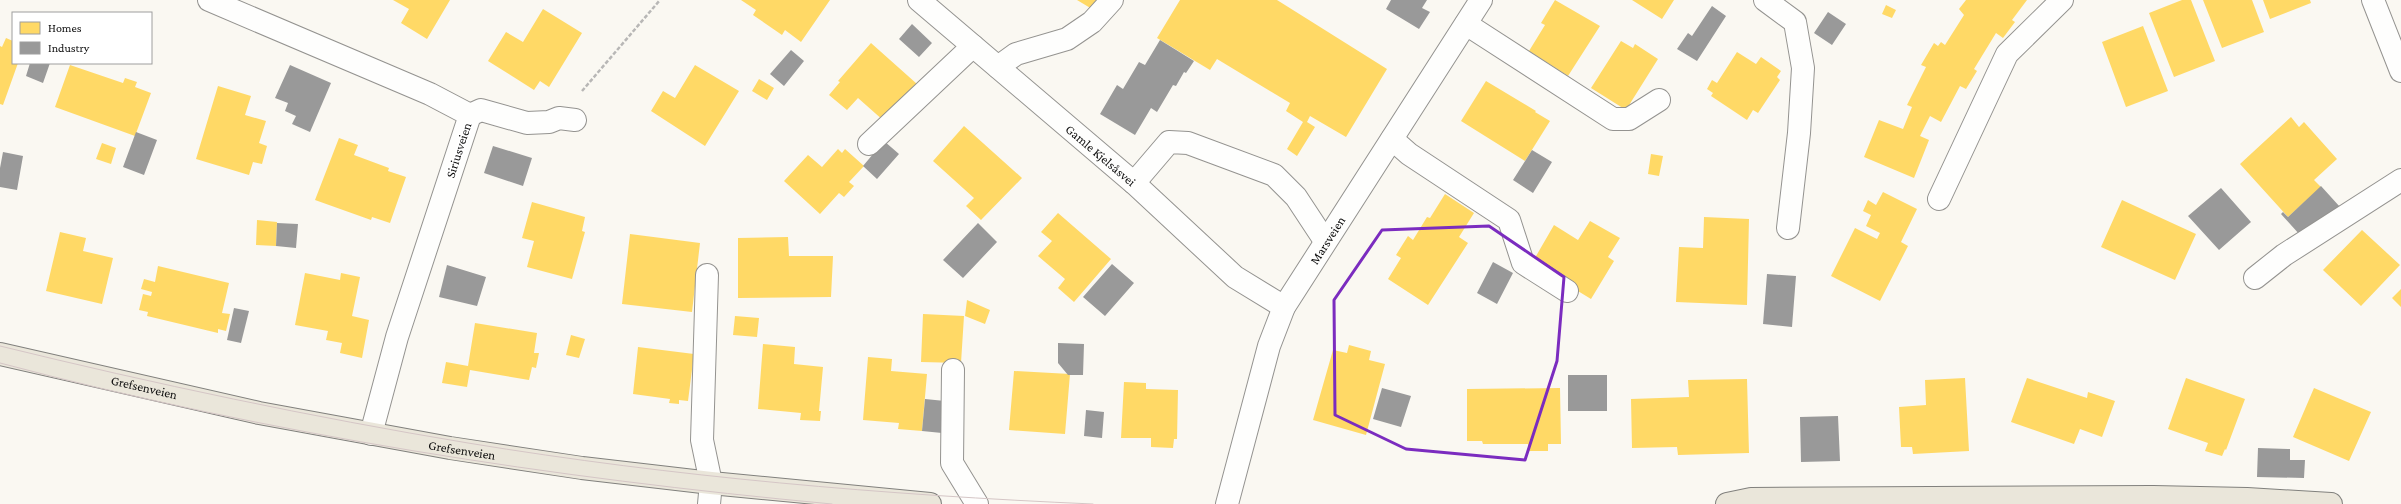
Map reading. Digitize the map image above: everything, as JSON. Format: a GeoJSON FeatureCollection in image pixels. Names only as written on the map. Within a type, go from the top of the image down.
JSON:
{"type":"FeatureCollection","features":[{"type":"Feature","properties":{"kind":"main road","name":"Grefsenveien"},"geometry":{"type":"LineString","coordinates":[[0,354],[259,413],[372,434],[582,468],[710,494],[930,504]]}},
{"type":"Feature","properties":{"kind":"main road"},"geometry":{"type":"LineString","coordinates":[[1727,504],[1751,499],[2153,497],[2247,499],[2331,504]]}},
{"type":"Feature","properties":{"kind":"street","name":"Siriusveien"},"geometry":{"type":"LineString","coordinates":[[210,0],[430,94],[470,115],[398,336],[372,434]]}},
{"type":"Feature","properties":{"kind":"street","name":"Gamle Kjelsåsvei"},"geometry":{"type":"LineString","coordinates":[[919,0],[1134,183],[1235,277],[1284,307]]}},
{"type":"Feature","properties":{"kind":"street"},"geometry":{"type":"LineString","coordinates":[[998,67],[1016,54],[1067,39],[1092,22],[1112,0]]}},
{"type":"Feature","properties":{"kind":"street","name":"Marsveien"},"geometry":{"type":"LineString","coordinates":[[1227,504],[1269,346],[1284,307],[1481,0]]}},
{"type":"Feature","properties":{"kind":"street"},"geometry":{"type":"LineString","coordinates":[[1765,0],[1795,22],[1803,68],[1799,133],[1788,228]]}},
{"type":"Feature","properties":{"kind":"street"},"geometry":{"type":"LineString","coordinates":[[1939,199],[2007,54],[2062,0]]}},
{"type":"Feature","properties":{"kind":"street"},"geometry":{"type":"LineString","coordinates":[[2373,0],[2401,71]]}},
{"type":"Feature","properties":{"kind":"street"},"geometry":{"type":"LineString","coordinates":[[1466,24],[1613,119],[1629,119],[1659,100]]}},
{"type":"Feature","properties":{"kind":"street"},"geometry":{"type":"LineString","coordinates":[[869,144],[973,46]]}},
{"type":"Feature","properties":{"kind":"street"},"geometry":{"type":"LineString","coordinates":[[470,115],[481,110],[527,123],[549,122],[560,118],[575,120]]}},
{"type":"Feature","properties":{"kind":"street"},"geometry":{"type":"LineString","coordinates":[[1392,140],[1409,154],[1509,220],[1523,263],[1567,291]]}},
{"type":"Feature","properties":{"kind":"street"},"geometry":{"type":"LineString","coordinates":[[1134,183],[1169,142],[1188,143],[1274,175],[1296,198],[1325,241]]}},
{"type":"Feature","properties":{"kind":"street"},"geometry":{"type":"LineString","coordinates":[[2255,278],[2284,255],[2401,180]]}},
{"type":"Feature","properties":{"kind":"street"},"geometry":{"type":"LineString","coordinates":[[707,275],[702,440],[710,494]]}},
{"type":"Feature","properties":{"kind":"street"},"geometry":{"type":"LineString","coordinates":[[953,370],[952,463],[978,504]]}},
{"type":"Feature","properties":{"kind":"path"},"geometry":{"type":"LineString","coordinates":[[579,94],[660,0]]}},
{"type":"Feature","properties":{"kind":"highlighted area"},"geometry":{"type":"Polygon","coordinates":[[[1489,226],[1564,277],[1557,361],[1525,460],[1406,449],[1335,415],[1334,300],[1382,230],[1489,226]]]}},
{"type":"Feature","properties":{"kind":"building: Homes"},"geometry":{"type":"Polygon","coordinates":[[[393,0],[450,0],[427,39],[401,23],[409,9],[393,0]]]}},
{"type":"Feature","properties":{"kind":"building: Homes"},"geometry":{"type":"Polygon","coordinates":[[[741,0],[830,0],[801,42],[785,30],[782,35],[753,15],[756,10],[741,0]]]}},
{"type":"Feature","properties":{"kind":"building: Homes"},"geometry":{"type":"Polygon","coordinates":[[[1077,0],[1097,0],[1092,9],[1077,0]]]}},
{"type":"Feature","properties":{"kind":"building: Homes"},"geometry":{"type":"Polygon","coordinates":[[[1180,0],[1277,0],[1387,69],[1346,137],[1310,116],[1307,122],[1315,127],[1297,156],[1287,149],[1303,122],[1286,111],[1290,103],[1217,59],[1210,70],[1157,38],[1180,0]]]}},
{"type":"Feature","properties":{"kind":"building: Homes"},"geometry":{"type":"Polygon","coordinates":[[[1555,0],[1600,26],[1568,76],[1529,51],[1545,25],[1541,23],[1555,0]]]}},
{"type":"Feature","properties":{"kind":"building: Homes"},"geometry":{"type":"Polygon","coordinates":[[[1632,0],[1674,0],[1662,19],[1632,0]]]}},
{"type":"Feature","properties":{"kind":"building: Homes"},"geometry":{"type":"Polygon","coordinates":[[[1966,0],[2027,0],[2012,20],[2015,22],[2003,38],[1996,33],[1974,69],[1977,71],[1966,89],[1960,86],[1941,122],[1930,116],[1920,136],[1929,140],[1914,178],[1864,157],[1879,120],[1903,129],[1912,107],[1907,105],[1926,67],[1921,65],[1934,43],[1938,46],[1941,42],[1945,45],[1964,15],[1959,9],[1966,0]]]}},
{"type":"Feature","properties":{"kind":"building: Homes"},"geometry":{"type":"Polygon","coordinates":[[[2182,0],[2191,0],[2215,61],[2174,77],[2149,13],[2182,0]]]}},
{"type":"Feature","properties":{"kind":"building: Homes"},"geometry":{"type":"Polygon","coordinates":[[[2203,0],[2252,0],[2264,32],[2222,48],[2203,0]]]}},
{"type":"Feature","properties":{"kind":"building: Homes"},"geometry":{"type":"Polygon","coordinates":[[[2263,0],[2310,0],[2311,3],[2270,19],[2263,0]]]}},
{"type":"Feature","properties":{"kind":"building: Homes"},"geometry":{"type":"Polygon","coordinates":[[[1886,5],[1896,10],[1892,18],[1882,14],[1886,5]]]}},
{"type":"Feature","properties":{"kind":"building: Homes"},"geometry":{"type":"Polygon","coordinates":[[[543,9],[582,33],[549,87],[540,81],[534,90],[488,61],[506,32],[523,42],[543,9]]]}},
{"type":"Feature","properties":{"kind":"building: Homes"},"geometry":{"type":"Polygon","coordinates":[[[2143,26],[2168,91],[2126,107],[2102,42],[2143,26]]]}},
{"type":"Feature","properties":{"kind":"building: Homes"},"geometry":{"type":"Polygon","coordinates":[[[6,38],[12,41],[12,64],[18,64],[3,105],[0,104],[0,46],[2,47],[6,38]]]}},
{"type":"Feature","properties":{"kind":"building: Homes"},"geometry":{"type":"Polygon","coordinates":[[[1621,41],[1633,48],[1635,44],[1658,59],[1626,110],[1591,88],[1621,41]]]}},
{"type":"Feature","properties":{"kind":"building: Homes"},"geometry":{"type":"Polygon","coordinates":[[[871,43],[917,84],[884,121],[858,98],[847,110],[829,95],[840,82],[838,81],[871,43]]]}},
{"type":"Feature","properties":{"kind":"building: Homes"},"geometry":{"type":"Polygon","coordinates":[[[1737,52],[1756,64],[1761,57],[1781,71],[1777,77],[1780,80],[1758,113],[1753,110],[1747,120],[1711,96],[1713,93],[1707,89],[1712,80],[1717,83],[1737,52]]]}},
{"type":"Feature","properties":{"kind":"building: Homes"},"geometry":{"type":"Polygon","coordinates":[[[70,65],[123,83],[125,78],[137,82],[135,87],[151,93],[135,136],[55,107],[70,65]]]}},
{"type":"Feature","properties":{"kind":"building: Homes"},"geometry":{"type":"Polygon","coordinates":[[[695,65],[739,91],[705,146],[651,111],[663,91],[675,98],[695,65]]]}},
{"type":"Feature","properties":{"kind":"building: Homes"},"geometry":{"type":"Polygon","coordinates":[[[759,79],[774,88],[767,100],[752,91],[759,79]]]}},
{"type":"Feature","properties":{"kind":"building: Homes"},"geometry":{"type":"Polygon","coordinates":[[[1486,81],[1550,121],[1525,161],[1461,121],[1486,81]]]}},
{"type":"Feature","properties":{"kind":"building: Homes"},"geometry":{"type":"Polygon","coordinates":[[[218,86],[251,96],[245,115],[266,121],[259,143],[267,146],[262,164],[253,162],[249,175],[196,159],[218,86]]]}},
{"type":"Feature","properties":{"kind":"building: Homes"},"geometry":{"type":"Polygon","coordinates":[[[2291,117],[2299,127],[2304,122],[2337,159],[2314,180],[2321,187],[2288,217],[2240,164],[2291,117]]]}},
{"type":"Feature","properties":{"kind":"building: Homes"},"geometry":{"type":"Polygon","coordinates":[[[964,126],[1022,178],[981,220],[966,206],[974,198],[933,161],[964,126]]]}},
{"type":"Feature","properties":{"kind":"building: Homes"},"geometry":{"type":"Polygon","coordinates":[[[339,138],[358,145],[354,155],[389,168],[388,171],[406,177],[390,223],[372,217],[371,220],[315,200],[339,138]]]}},
{"type":"Feature","properties":{"kind":"building: Homes"},"geometry":{"type":"Polygon","coordinates":[[[102,143],[116,148],[111,164],[96,159],[102,143]]]}},
{"type":"Feature","properties":{"kind":"building: Homes"},"geometry":{"type":"Polygon","coordinates":[[[838,149],[842,153],[845,149],[864,166],[849,182],[854,186],[844,197],[839,193],[820,214],[784,181],[808,155],[822,167],[838,149]]]}},
{"type":"Feature","properties":{"kind":"building: Homes"},"geometry":{"type":"Polygon","coordinates":[[[1651,154],[1663,156],[1659,176],[1648,174],[1651,154]]]}},
{"type":"Feature","properties":{"kind":"building: Homes"},"geometry":{"type":"Polygon","coordinates":[[[1883,192],[1917,209],[1901,242],[1908,246],[1880,301],[1831,276],[1855,228],[1877,239],[1880,233],[1866,226],[1871,215],[1863,211],[1868,200],[1876,205],[1883,192]]]}},
{"type":"Feature","properties":{"kind":"building: Homes"},"geometry":{"type":"Polygon","coordinates":[[[1445,194],[1474,213],[1459,237],[1468,243],[1428,305],[1388,279],[1401,258],[1396,255],[1408,236],[1413,240],[1427,217],[1430,218],[1445,194]]]}},
{"type":"Feature","properties":{"kind":"building: Homes"},"geometry":{"type":"Polygon","coordinates":[[[2122,200],[2196,234],[2175,280],[2101,247],[2122,200]]]}},
{"type":"Feature","properties":{"kind":"building: Homes"},"geometry":{"type":"Polygon","coordinates":[[[532,202],[585,217],[582,231],[585,232],[572,279],[527,267],[534,241],[522,238],[532,202]]]}},
{"type":"Feature","properties":{"kind":"building: Homes"},"geometry":{"type":"Polygon","coordinates":[[[1058,213],[1111,259],[1074,302],[1058,288],[1065,279],[1038,256],[1052,241],[1041,232],[1058,213]]]}},
{"type":"Feature","properties":{"kind":"building: Homes"},"geometry":{"type":"Polygon","coordinates":[[[1704,217],[1749,219],[1747,305],[1676,302],[1679,247],[1703,248],[1704,217]]]}},
{"type":"Feature","properties":{"kind":"building: Homes"},"geometry":{"type":"Polygon","coordinates":[[[257,220],[277,222],[276,246],[256,245],[257,220]]]}},
{"type":"Feature","properties":{"kind":"building: Homes"},"geometry":{"type":"Polygon","coordinates":[[[1590,221],[1620,238],[1608,257],[1614,261],[1591,299],[1532,263],[1554,225],[1578,240],[1590,221]]]}},
{"type":"Feature","properties":{"kind":"building: Homes"},"geometry":{"type":"Polygon","coordinates":[[[2362,230],[2400,265],[2361,306],[2323,270],[2362,230]]]}},
{"type":"Feature","properties":{"kind":"building: Homes"},"geometry":{"type":"Polygon","coordinates":[[[60,232],[86,238],[83,251],[113,258],[102,304],[46,291],[60,232]]]}},
{"type":"Feature","properties":{"kind":"building: Homes"},"geometry":{"type":"Polygon","coordinates":[[[630,234],[700,243],[692,312],[622,304],[630,234]]]}},
{"type":"Feature","properties":{"kind":"building: Homes"},"geometry":{"type":"Polygon","coordinates":[[[788,237],[789,256],[833,256],[831,297],[738,298],[738,238],[788,237]]]}},
{"type":"Feature","properties":{"kind":"building: Homes"},"geometry":{"type":"Polygon","coordinates":[[[158,266],[229,283],[222,313],[230,314],[226,331],[218,329],[218,333],[147,316],[148,312],[139,310],[143,294],[151,296],[152,292],[141,289],[144,279],[155,282],[158,266]]]}},
{"type":"Feature","properties":{"kind":"building: Homes"},"geometry":{"type":"Polygon","coordinates":[[[305,273],[340,280],[341,273],[360,277],[352,316],[369,320],[362,358],[340,353],[342,343],[326,340],[328,331],[295,325],[305,273]]]}},
{"type":"Feature","properties":{"kind":"building: Homes"},"geometry":{"type":"Polygon","coordinates":[[[2401,289],[2401,307],[2392,298],[2401,289]]]}},
{"type":"Feature","properties":{"kind":"building: Homes"},"geometry":{"type":"Polygon","coordinates":[[[967,300],[990,310],[985,324],[965,316],[967,300]]]}},
{"type":"Feature","properties":{"kind":"building: Homes"},"geometry":{"type":"Polygon","coordinates":[[[923,314],[964,316],[961,363],[921,362],[923,314]]]}},
{"type":"Feature","properties":{"kind":"building: Homes"},"geometry":{"type":"Polygon","coordinates":[[[735,316],[759,318],[757,337],[733,335],[735,316]]]}},
{"type":"Feature","properties":{"kind":"building: Homes"},"geometry":{"type":"Polygon","coordinates":[[[475,323],[537,333],[534,353],[539,353],[536,368],[532,367],[529,380],[470,370],[467,387],[442,383],[446,362],[468,366],[475,323]]]}},
{"type":"Feature","properties":{"kind":"building: Homes"},"geometry":{"type":"Polygon","coordinates":[[[571,335],[585,339],[579,358],[566,355],[571,335]]]}},
{"type":"Feature","properties":{"kind":"building: Homes"},"geometry":{"type":"Polygon","coordinates":[[[763,344],[795,347],[794,364],[823,367],[819,411],[821,411],[820,421],[800,420],[801,413],[758,409],[763,344]]]}},
{"type":"Feature","properties":{"kind":"building: Homes"},"geometry":{"type":"Polygon","coordinates":[[[1349,345],[1371,351],[1369,360],[1385,364],[1366,435],[1313,420],[1333,350],[1347,353],[1349,345]]]}},
{"type":"Feature","properties":{"kind":"building: Homes"},"geometry":{"type":"Polygon","coordinates":[[[638,347],[694,354],[688,401],[679,400],[679,404],[669,403],[670,399],[633,394],[638,347]]]}},
{"type":"Feature","properties":{"kind":"building: Homes"},"geometry":{"type":"Polygon","coordinates":[[[868,357],[892,359],[891,371],[927,374],[922,431],[898,429],[899,423],[863,420],[868,357]]]}},
{"type":"Feature","properties":{"kind":"building: Homes"},"geometry":{"type":"Polygon","coordinates":[[[1014,371],[1070,374],[1065,434],[1009,430],[1014,371]]]}},
{"type":"Feature","properties":{"kind":"building: Homes"},"geometry":{"type":"Polygon","coordinates":[[[1965,378],[1969,451],[1913,454],[1912,447],[1901,447],[1899,407],[1926,405],[1925,380],[1965,378]]]}},
{"type":"Feature","properties":{"kind":"building: Homes"},"geometry":{"type":"Polygon","coordinates":[[[2027,378],[2087,398],[2088,392],[2115,401],[2102,437],[2080,429],[2074,444],[2011,422],[2027,378]]]}},
{"type":"Feature","properties":{"kind":"building: Homes"},"geometry":{"type":"Polygon","coordinates":[[[2186,378],[2245,399],[2226,450],[2225,449],[2222,456],[2205,451],[2208,443],[2168,429],[2186,378]]]}},
{"type":"Feature","properties":{"kind":"building: Homes"},"geometry":{"type":"Polygon","coordinates":[[[1747,379],[1749,453],[1678,455],[1677,447],[1632,448],[1631,399],[1689,397],[1688,380],[1747,379]]]}},
{"type":"Feature","properties":{"kind":"building: Homes"},"geometry":{"type":"Polygon","coordinates":[[[1124,382],[1146,383],[1146,389],[1178,390],[1177,439],[1174,439],[1173,448],[1151,447],[1151,438],[1121,438],[1124,382]]]}},
{"type":"Feature","properties":{"kind":"building: Homes"},"geometry":{"type":"Polygon","coordinates":[[[1560,388],[1561,444],[1548,444],[1548,451],[1528,451],[1528,444],[1483,444],[1482,441],[1467,441],[1467,389],[1560,388]]]}},
{"type":"Feature","properties":{"kind":"building: Homes"},"geometry":{"type":"Polygon","coordinates":[[[2314,388],[2371,412],[2349,461],[2293,437],[2314,388]]]}},
{"type":"Feature","properties":{"kind":"building: Industry"},"geometry":{"type":"Polygon","coordinates":[[[1391,0],[1427,0],[1422,8],[1430,12],[1419,29],[1386,9],[1391,0]]]}},
{"type":"Feature","properties":{"kind":"building: Industry"},"geometry":{"type":"Polygon","coordinates":[[[1712,6],[1726,16],[1697,61],[1677,49],[1688,33],[1692,36],[1712,6]]]}},
{"type":"Feature","properties":{"kind":"building: Industry"},"geometry":{"type":"Polygon","coordinates":[[[1828,12],[1846,24],[1832,45],[1814,33],[1828,12]]]}},
{"type":"Feature","properties":{"kind":"building: Industry"},"geometry":{"type":"Polygon","coordinates":[[[912,24],[932,43],[919,57],[899,39],[912,24]]]}},
{"type":"Feature","properties":{"kind":"building: Industry"},"geometry":{"type":"Polygon","coordinates":[[[1160,40],[1194,61],[1186,73],[1184,72],[1176,86],[1173,85],[1157,112],[1151,108],[1135,135],[1100,114],[1117,85],[1123,89],[1139,62],[1145,65],[1160,40]]]}},
{"type":"Feature","properties":{"kind":"building: Industry"},"geometry":{"type":"Polygon","coordinates":[[[791,50],[804,61],[784,86],[770,74],[791,50]]]}},
{"type":"Feature","properties":{"kind":"building: Industry"},"geometry":{"type":"Polygon","coordinates":[[[30,64],[50,64],[43,83],[26,76],[30,64]]]}},
{"type":"Feature","properties":{"kind":"building: Industry"},"geometry":{"type":"Polygon","coordinates":[[[290,65],[331,83],[310,132],[292,124],[296,116],[285,111],[288,103],[275,98],[290,65]]]}},
{"type":"Feature","properties":{"kind":"building: Industry"},"geometry":{"type":"Polygon","coordinates":[[[136,132],[157,140],[144,175],[123,167],[136,132]]]}},
{"type":"Feature","properties":{"kind":"building: Industry"},"geometry":{"type":"Polygon","coordinates":[[[884,141],[899,154],[877,179],[863,166],[884,141]]]}},
{"type":"Feature","properties":{"kind":"building: Industry"},"geometry":{"type":"Polygon","coordinates":[[[493,146],[532,158],[523,186],[484,173],[493,146]]]}},
{"type":"Feature","properties":{"kind":"building: Industry"},"geometry":{"type":"Polygon","coordinates":[[[1532,150],[1552,162],[1533,193],[1513,180],[1532,150]]]}},
{"type":"Feature","properties":{"kind":"building: Industry"},"geometry":{"type":"Polygon","coordinates":[[[3,152],[23,156],[17,190],[0,187],[0,168],[3,152]]]}},
{"type":"Feature","properties":{"kind":"building: Industry"},"geometry":{"type":"Polygon","coordinates":[[[2321,186],[2340,207],[2300,235],[2281,214],[2283,212],[2288,217],[2321,186]]]}},
{"type":"Feature","properties":{"kind":"building: Industry"},"geometry":{"type":"Polygon","coordinates":[[[2221,188],[2251,222],[2219,250],[2188,216],[2221,188]]]}},
{"type":"Feature","properties":{"kind":"building: Industry"},"geometry":{"type":"Polygon","coordinates":[[[277,223],[298,224],[296,248],[276,246],[277,223]]]}},
{"type":"Feature","properties":{"kind":"building: Industry"},"geometry":{"type":"Polygon","coordinates":[[[978,223],[997,242],[963,278],[943,260],[978,223]]]}},
{"type":"Feature","properties":{"kind":"building: Industry"},"geometry":{"type":"Polygon","coordinates":[[[1493,262],[1513,273],[1497,304],[1477,293],[1493,262]]]}},
{"type":"Feature","properties":{"kind":"building: Industry"},"geometry":{"type":"Polygon","coordinates":[[[1112,264],[1134,283],[1105,316],[1083,297],[1112,264]]]}},
{"type":"Feature","properties":{"kind":"building: Industry"},"geometry":{"type":"Polygon","coordinates":[[[447,265],[486,277],[477,306],[439,297],[447,265]]]}},
{"type":"Feature","properties":{"kind":"building: Industry"},"geometry":{"type":"Polygon","coordinates":[[[1767,274],[1796,276],[1792,327],[1763,324],[1767,274]]]}},
{"type":"Feature","properties":{"kind":"building: Industry"},"geometry":{"type":"Polygon","coordinates":[[[234,308],[249,311],[241,343],[227,340],[234,308]]]}},
{"type":"Feature","properties":{"kind":"building: Industry"},"geometry":{"type":"Polygon","coordinates":[[[1058,343],[1084,344],[1083,375],[1068,375],[1058,363],[1058,343]]]}},
{"type":"Feature","properties":{"kind":"building: Industry"},"geometry":{"type":"Polygon","coordinates":[[[1568,375],[1607,375],[1607,411],[1568,411],[1568,375]]]}},
{"type":"Feature","properties":{"kind":"building: Industry"},"geometry":{"type":"Polygon","coordinates":[[[1382,388],[1411,396],[1401,427],[1373,419],[1382,388]]]}},
{"type":"Feature","properties":{"kind":"building: Industry"},"geometry":{"type":"Polygon","coordinates":[[[925,399],[945,401],[942,433],[922,431],[925,399]]]}},
{"type":"Feature","properties":{"kind":"building: Industry"},"geometry":{"type":"Polygon","coordinates":[[[1086,410],[1104,412],[1102,438],[1084,436],[1086,410]]]}},
{"type":"Feature","properties":{"kind":"building: Industry"},"geometry":{"type":"Polygon","coordinates":[[[1838,416],[1840,461],[1801,462],[1800,417],[1838,416]]]}},
{"type":"Feature","properties":{"kind":"building: Industry"},"geometry":{"type":"Polygon","coordinates":[[[2258,448],[2290,449],[2290,460],[2305,460],[2304,478],[2257,477],[2258,448]]]}},
{"type":"Feature","properties":{"kind":"tram line"},"geometry":{"type":"LineString","coordinates":[[0,346],[116,374],[292,411],[409,433],[545,455],[623,466],[779,483],[858,490],[1093,504]]}},
{"type":"Feature","properties":{"kind":"tram line"},"geometry":{"type":"LineString","coordinates":[[0,363],[102,389],[205,412],[413,451],[622,481],[832,504]]}}]}
